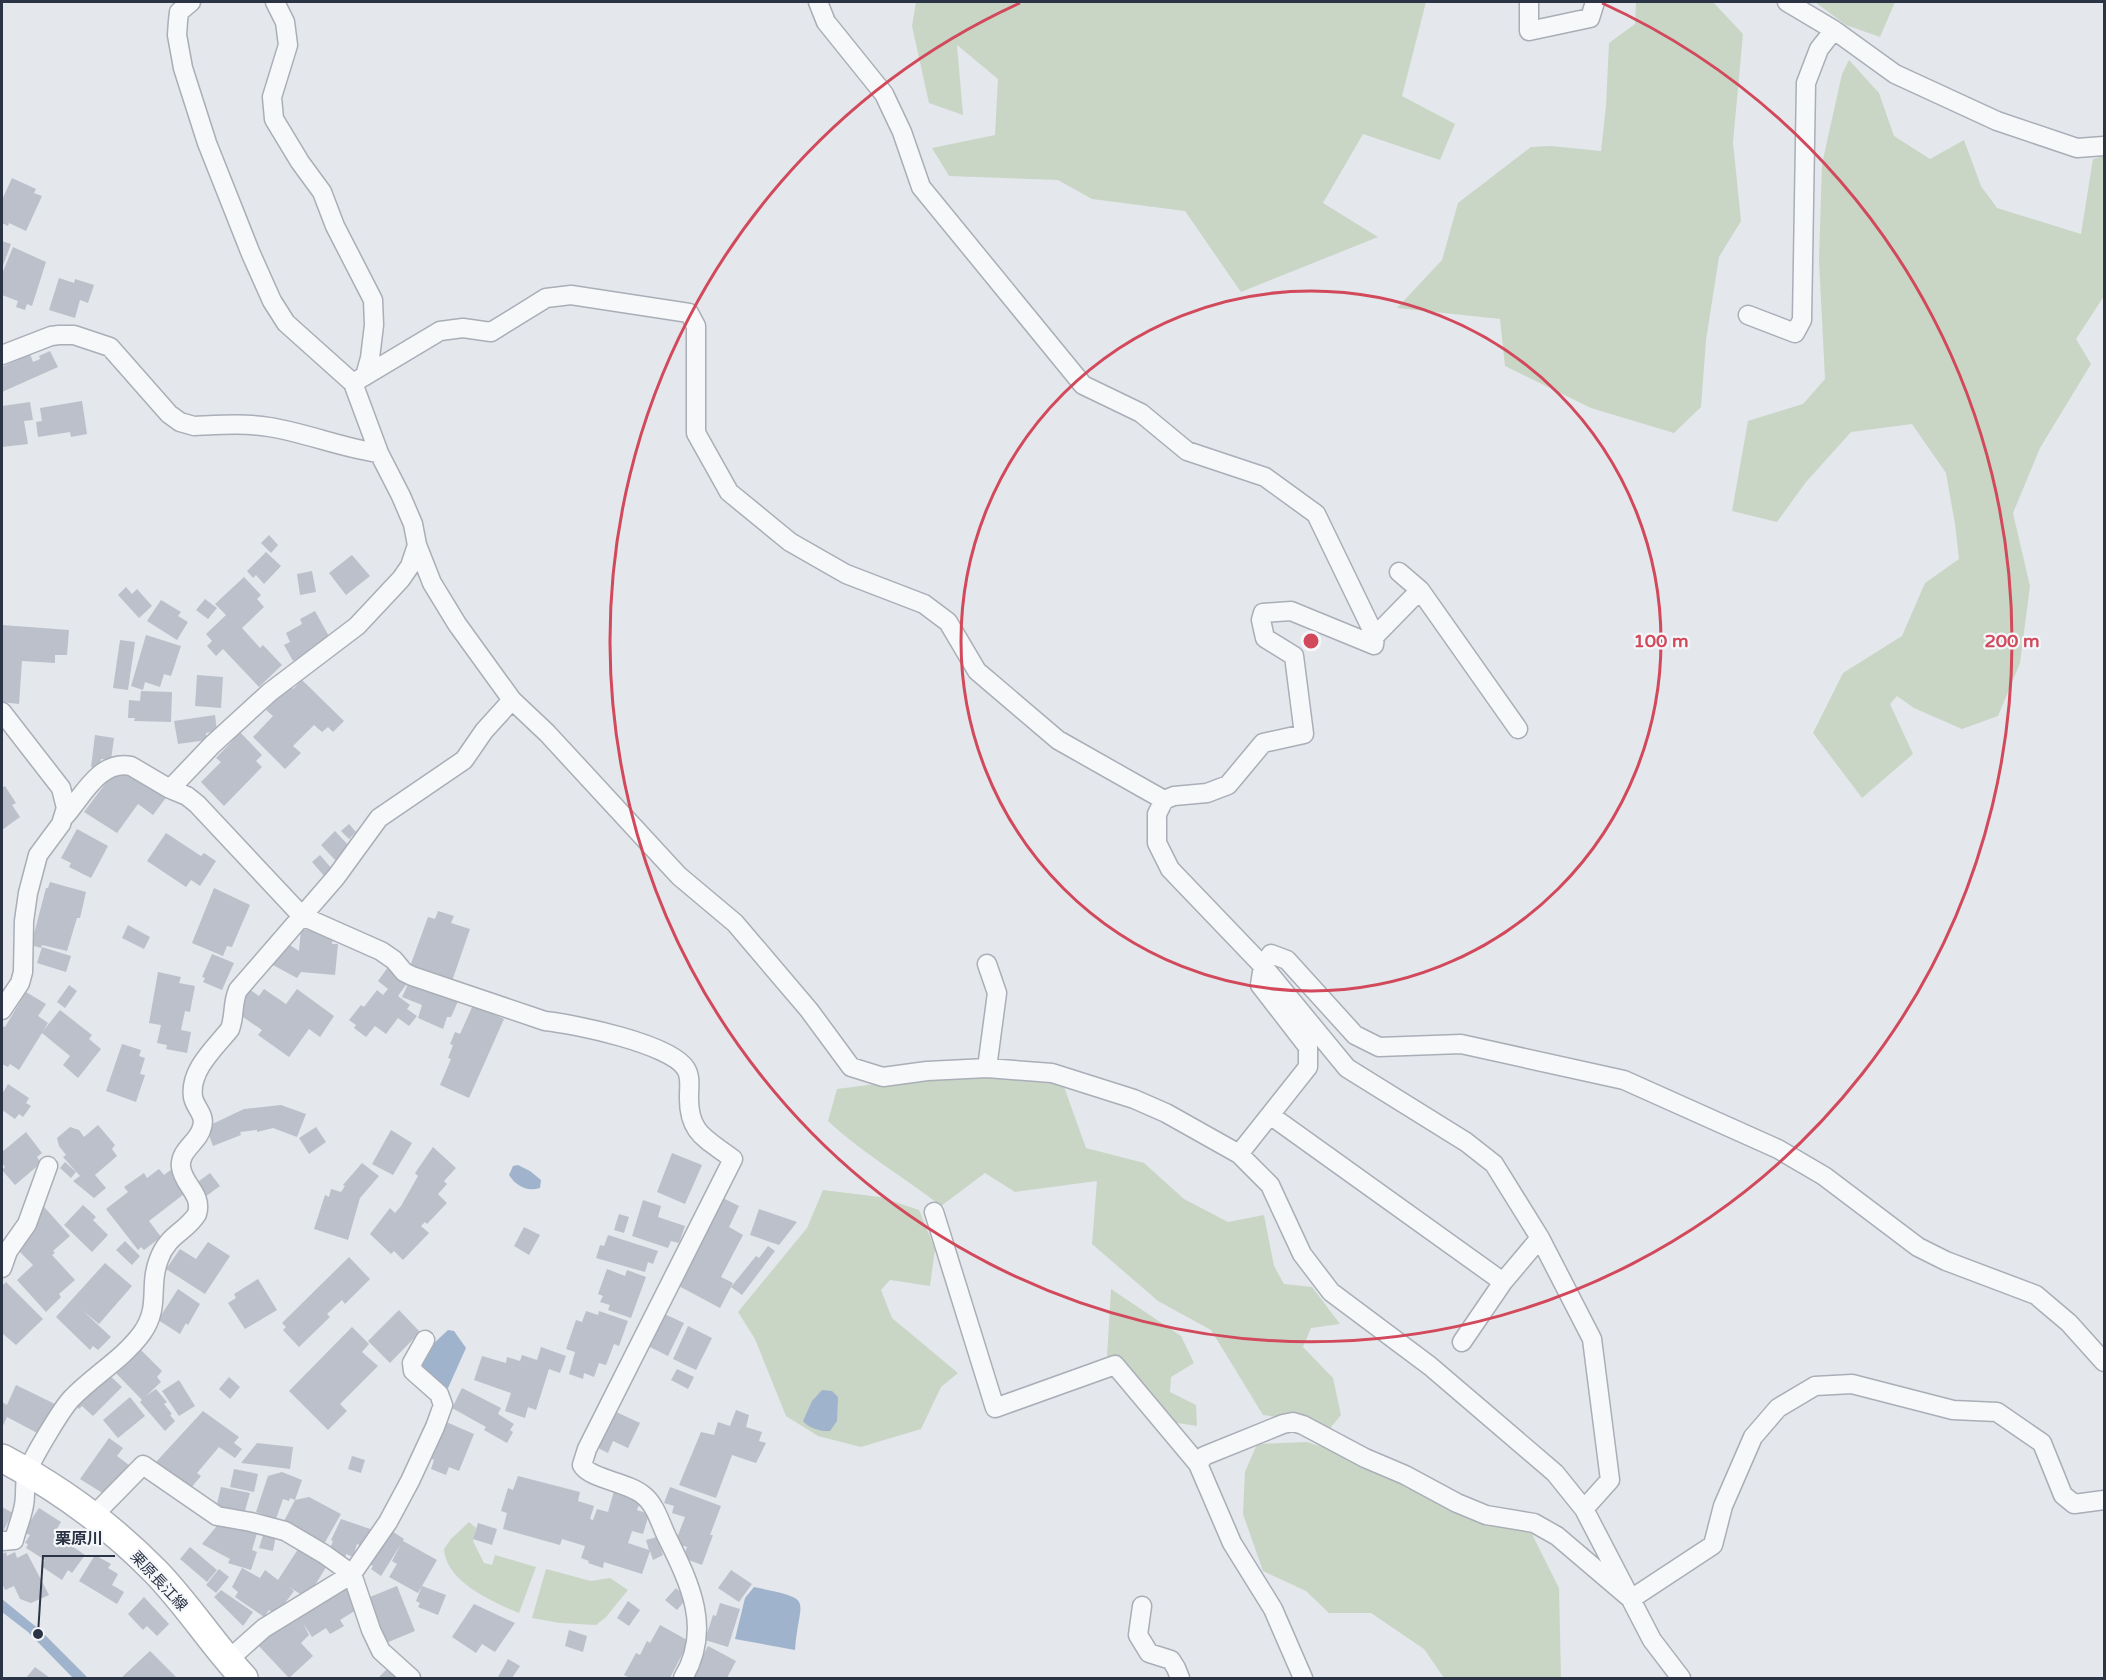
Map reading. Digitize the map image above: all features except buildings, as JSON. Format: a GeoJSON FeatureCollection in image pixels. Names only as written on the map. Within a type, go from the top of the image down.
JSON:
{"type":"FeatureCollection","features":[{"type":"Feature","properties":{"kind":"main road","name":"栗原長江線"},"geometry":{"type":"LineString","coordinates":[[2,1458],[59,1491],[93,1516],[156,1573],[236,1669]]}},
{"type":"Feature","properties":{"kind":"street"},"geometry":{"type":"LineString","coordinates":[[191,2],[179,12],[177,35],[183,68],[207,143],[272,302],[286,324],[359,380],[379,453],[413,524],[417,545],[432,583],[457,624],[512,700],[547,733],[679,876],[735,923],[809,1010],[851,1067],[883,1077],[927,1071],[987,1068],[1052,1073],[1134,1099],[1166,1113],[1239,1154],[1270,1185],[1302,1254],[1331,1292],[1430,1366],[1555,1473],[1584,1509],[1652,1640],[1681,1678]]}},
{"type":"Feature","properties":{"kind":"street"},"geometry":{"type":"LineString","coordinates":[[275,2],[285,22],[288,45],[272,97],[274,119],[300,162],[322,192],[335,226],[373,300],[374,325],[370,358],[359,380]]}},
{"type":"Feature","properties":{"kind":"street"},"geometry":{"type":"LineString","coordinates":[[818,2],[826,22],[884,94],[902,132],[921,187],[1083,386],[1141,413],[1188,452],[1265,477],[1316,514],[1375,636],[1374,645],[1291,611],[1263,613],[1261,620],[1265,638],[1293,656],[1304,734],[1263,743],[1228,785],[1207,793],[1174,796],[1164,801],[1157,814],[1157,843],[1170,868],[1263,966],[1347,1068],[1466,1142],[1494,1164],[1540,1238],[1592,1339],[1610,1480],[1584,1509]]}},
{"type":"Feature","properties":{"kind":"street"},"geometry":{"type":"LineString","coordinates":[[1530,2],[1528,31],[1590,18],[1595,2]]}},
{"type":"Feature","properties":{"kind":"street"},"geometry":{"type":"LineString","coordinates":[[1787,2],[1834,30],[1895,74],[1997,121],[2077,148],[2104,146]]}},
{"type":"Feature","properties":{"kind":"street"},"geometry":{"type":"LineString","coordinates":[[1748,315],[1795,333],[1802,320],[1806,83],[1819,49],[1834,30]]}},
{"type":"Feature","properties":{"kind":"street"},"geometry":{"type":"LineString","coordinates":[[359,380],[440,331],[463,328],[491,332],[546,298],[571,295],[689,313],[696,326],[696,434],[729,492],[790,542],[846,574],[924,604],[948,622],[977,671],[1058,740],[1164,801]]}},
{"type":"Feature","properties":{"kind":"street"},"geometry":{"type":"LineString","coordinates":[[2,355],[51,336],[74,335],[110,347],[169,414],[186,424],[194,426],[248,425],[272,428],[379,453]]}},
{"type":"Feature","properties":{"kind":"street"},"geometry":{"type":"LineString","coordinates":[[170,789],[212,745],[270,692],[357,626],[401,579],[410,566],[417,545]]}},
{"type":"Feature","properties":{"kind":"street"},"geometry":{"type":"LineString","coordinates":[[1399,572],[1420,590],[1518,729]]}},
{"type":"Feature","properties":{"kind":"street"},"geometry":{"type":"LineString","coordinates":[[1375,636],[1420,590]]}},
{"type":"Feature","properties":{"kind":"street"},"geometry":{"type":"LineString","coordinates":[[2,1541],[14,1540],[24,1505],[27,1472],[70,1400],[134,1343],[148,1323],[154,1305],[154,1280],[165,1245],[172,1236],[194,1218],[198,1208],[197,1198],[180,1166],[182,1156],[200,1134],[203,1124],[193,1097],[196,1075],[209,1054],[230,1029],[232,1010],[238,990],[336,877],[379,818],[464,760],[484,731],[512,700]]}},
{"type":"Feature","properties":{"kind":"street"},"geometry":{"type":"LineString","coordinates":[[2,712],[62,788],[66,808],[65,816]]}},
{"type":"Feature","properties":{"kind":"street"},"geometry":{"type":"LineString","coordinates":[[2,1010],[20,983],[23,972],[24,921],[28,893],[38,855],[65,816],[99,776],[107,769],[131,766],[170,789],[187,796],[197,804],[302,916],[381,951],[394,960],[404,972],[544,1021],[642,1042],[675,1058],[687,1070],[690,1082],[689,1114],[692,1124],[698,1132],[733,1159],[592,1438],[582,1465],[585,1470],[593,1474],[629,1486],[652,1504],[673,1549],[697,1611],[696,1642],[688,1670],[683,1678]]}},
{"type":"Feature","properties":{"kind":"street"},"geometry":{"type":"LineString","coordinates":[[1239,1154],[1308,1067],[1308,1047],[1260,985],[1263,966],[1271,954],[1287,960],[1355,1035],[1379,1047],[1461,1044],[1623,1080],[1779,1149],[1824,1176],[1918,1247],[1946,1261],[2036,1295],[2069,1323],[2104,1362]]}},
{"type":"Feature","properties":{"kind":"street"},"geometry":{"type":"LineString","coordinates":[[987,964],[997,993],[987,1068]]}},
{"type":"Feature","properties":{"kind":"street"},"geometry":{"type":"LineString","coordinates":[[1270,1115],[1503,1282]]}},
{"type":"Feature","properties":{"kind":"street"},"geometry":{"type":"LineString","coordinates":[[2,1268],[8,1251],[27,1224],[48,1166]]}},
{"type":"Feature","properties":{"kind":"street"},"geometry":{"type":"LineString","coordinates":[[934,1212],[995,1408],[1114,1365],[1198,1464],[1232,1543],[1273,1610],[1304,1678]]}},
{"type":"Feature","properties":{"kind":"street"},"geometry":{"type":"LineString","coordinates":[[1462,1342],[1503,1282],[1540,1238]]}},
{"type":"Feature","properties":{"kind":"street"},"geometry":{"type":"LineString","coordinates":[[236,1669],[264,1628],[352,1574],[388,1522],[415,1470],[443,1405],[440,1394],[413,1371],[412,1363],[425,1340]]}},
{"type":"Feature","properties":{"kind":"street"},"geometry":{"type":"LineString","coordinates":[[1631,1599],[1713,1545],[1723,1506],[1753,1437],[1778,1408],[1815,1386],[1852,1384],[1953,1410],[1997,1412],[2042,1443],[2063,1496],[2074,1504],[2104,1500]]}},
{"type":"Feature","properties":{"kind":"street"},"geometry":{"type":"LineString","coordinates":[[1198,1464],[1204,1456],[1283,1424],[1293,1422],[1303,1425],[1457,1503],[1486,1515],[1534,1523],[1557,1536],[1631,1599]]}},
{"type":"Feature","properties":{"kind":"street"},"geometry":{"type":"LineString","coordinates":[[93,1516],[143,1465],[217,1516],[285,1531],[352,1574],[371,1630],[381,1651],[411,1678]]}},
{"type":"Feature","properties":{"kind":"street"},"geometry":{"type":"LineString","coordinates":[[1142,1606],[1138,1635],[1149,1653],[1171,1660],[1180,1678]]}},
{"type":"Feature","properties":{"kind":"green space"},"geometry":{"type":"Polygon","coordinates":[[[916,2],[1426,2],[1402,96],[1455,124],[1440,160],[1363,134],[1323,203],[1378,237],[1241,292],[1185,211],[1092,199],[1058,180],[949,176],[932,148],[995,135],[998,79],[957,45],[963,115],[929,103],[912,26],[916,2]]]}},
{"type":"Feature","properties":{"kind":"green space"},"geometry":{"type":"Polygon","coordinates":[[[1636,2],[1713,2],[1743,34],[1733,142],[1741,221],[1719,257],[1706,340],[1701,407],[1674,433],[1591,408],[1505,366],[1500,319],[1397,308],[1442,260],[1458,203],[1531,147],[1551,146],[1601,151],[1609,43],[1635,24],[1636,2]]]}},
{"type":"Feature","properties":{"kind":"green space"},"geometry":{"type":"Polygon","coordinates":[[[1815,2],[1895,2],[1880,37],[1846,25],[1815,2]]]}},
{"type":"Feature","properties":{"kind":"green space"},"geometry":{"type":"Polygon","coordinates":[[[1849,60],[1879,93],[1894,136],[1930,159],[1964,140],[1981,186],[1997,208],[2081,234],[2093,159],[2104,156],[2104,296],[2076,339],[2091,364],[2040,448],[2013,513],[2030,586],[2020,663],[1998,716],[1962,729],[1914,708],[1897,696],[1890,704],[1913,754],[1862,798],[1813,733],[1843,673],[1902,636],[1925,583],[1959,559],[1946,473],[1912,424],[1851,432],[1806,482],[1777,522],[1732,511],[1748,421],[1803,404],[1825,379],[1819,260],[1822,164],[1842,74],[1849,60]]]}},
{"type":"Feature","properties":{"kind":"green space"},"geometry":{"type":"Polygon","coordinates":[[[1002,1073],[1063,1084],[1086,1148],[1144,1163],[1184,1199],[1228,1222],[1264,1215],[1274,1266],[1284,1284],[1312,1287],[1340,1324],[1311,1328],[1303,1347],[1333,1378],[1341,1415],[1327,1432],[1285,1418],[1263,1415],[1211,1330],[1158,1301],[1092,1244],[1097,1181],[1015,1192],[985,1173],[941,1206],[855,1144],[828,1121],[837,1089],[938,1076],[1002,1073]]]}},
{"type":"Feature","properties":{"kind":"green space"},"geometry":{"type":"Polygon","coordinates":[[[823,1190],[880,1197],[919,1210],[935,1249],[930,1286],[890,1280],[881,1290],[892,1318],[958,1373],[941,1387],[921,1429],[861,1447],[818,1436],[786,1416],[755,1339],[738,1312],[807,1228],[823,1190]]]}},
{"type":"Feature","properties":{"kind":"green space"},"geometry":{"type":"Polygon","coordinates":[[[1111,1289],[1181,1336],[1194,1363],[1171,1377],[1170,1392],[1196,1405],[1197,1426],[1171,1422],[1107,1357],[1111,1289]]]}},
{"type":"Feature","properties":{"kind":"green space"},"geometry":{"type":"Polygon","coordinates":[[[1307,1442],[1393,1469],[1528,1526],[1559,1588],[1561,1678],[1444,1678],[1424,1649],[1371,1613],[1329,1613],[1306,1591],[1263,1571],[1243,1514],[1245,1472],[1257,1444],[1307,1442]]]}},
{"type":"Feature","properties":{"kind":"green space"},"geometry":{"type":"Polygon","coordinates":[[[469,1522],[476,1528],[473,1541],[484,1563],[492,1565],[495,1555],[536,1567],[519,1613],[472,1589],[453,1571],[447,1561],[444,1549],[469,1522]]]}},
{"type":"Feature","properties":{"kind":"green space"},"geometry":{"type":"Polygon","coordinates":[[[546,1569],[591,1581],[610,1578],[628,1590],[606,1617],[596,1625],[560,1623],[532,1618],[546,1569]]]}},
{"type":"Feature","properties":{"kind":"water"},"geometry":{"type":"Polygon","coordinates":[[[518,1165],[541,1180],[540,1188],[526,1189],[515,1182],[509,1175],[513,1166],[518,1165]]]}},
{"type":"Feature","properties":{"kind":"water"},"geometry":{"type":"Polygon","coordinates":[[[448,1330],[454,1331],[466,1348],[448,1388],[423,1368],[422,1364],[430,1347],[448,1330]]]}},
{"type":"Feature","properties":{"kind":"water"},"geometry":{"type":"Polygon","coordinates":[[[822,1390],[832,1391],[838,1397],[837,1421],[830,1431],[815,1429],[803,1421],[812,1401],[822,1390]]]}},
{"type":"Feature","properties":{"kind":"water"},"geometry":{"type":"Polygon","coordinates":[[[754,1587],[788,1595],[796,1598],[800,1603],[795,1650],[735,1639],[745,1598],[754,1587]]]}},
{"type":"Feature","properties":{"kind":"water"},"geometry":{"type":"Polygon","coordinates":[[[2,1599],[40,1630],[88,1678],[73,1678],[28,1632],[2,1612],[2,1599]]]}},
{"type":"Feature","properties":{"kind":"place","name":"栗原川"},"geometry":{"type":"Point","coordinates":[38,1634]}}]}
